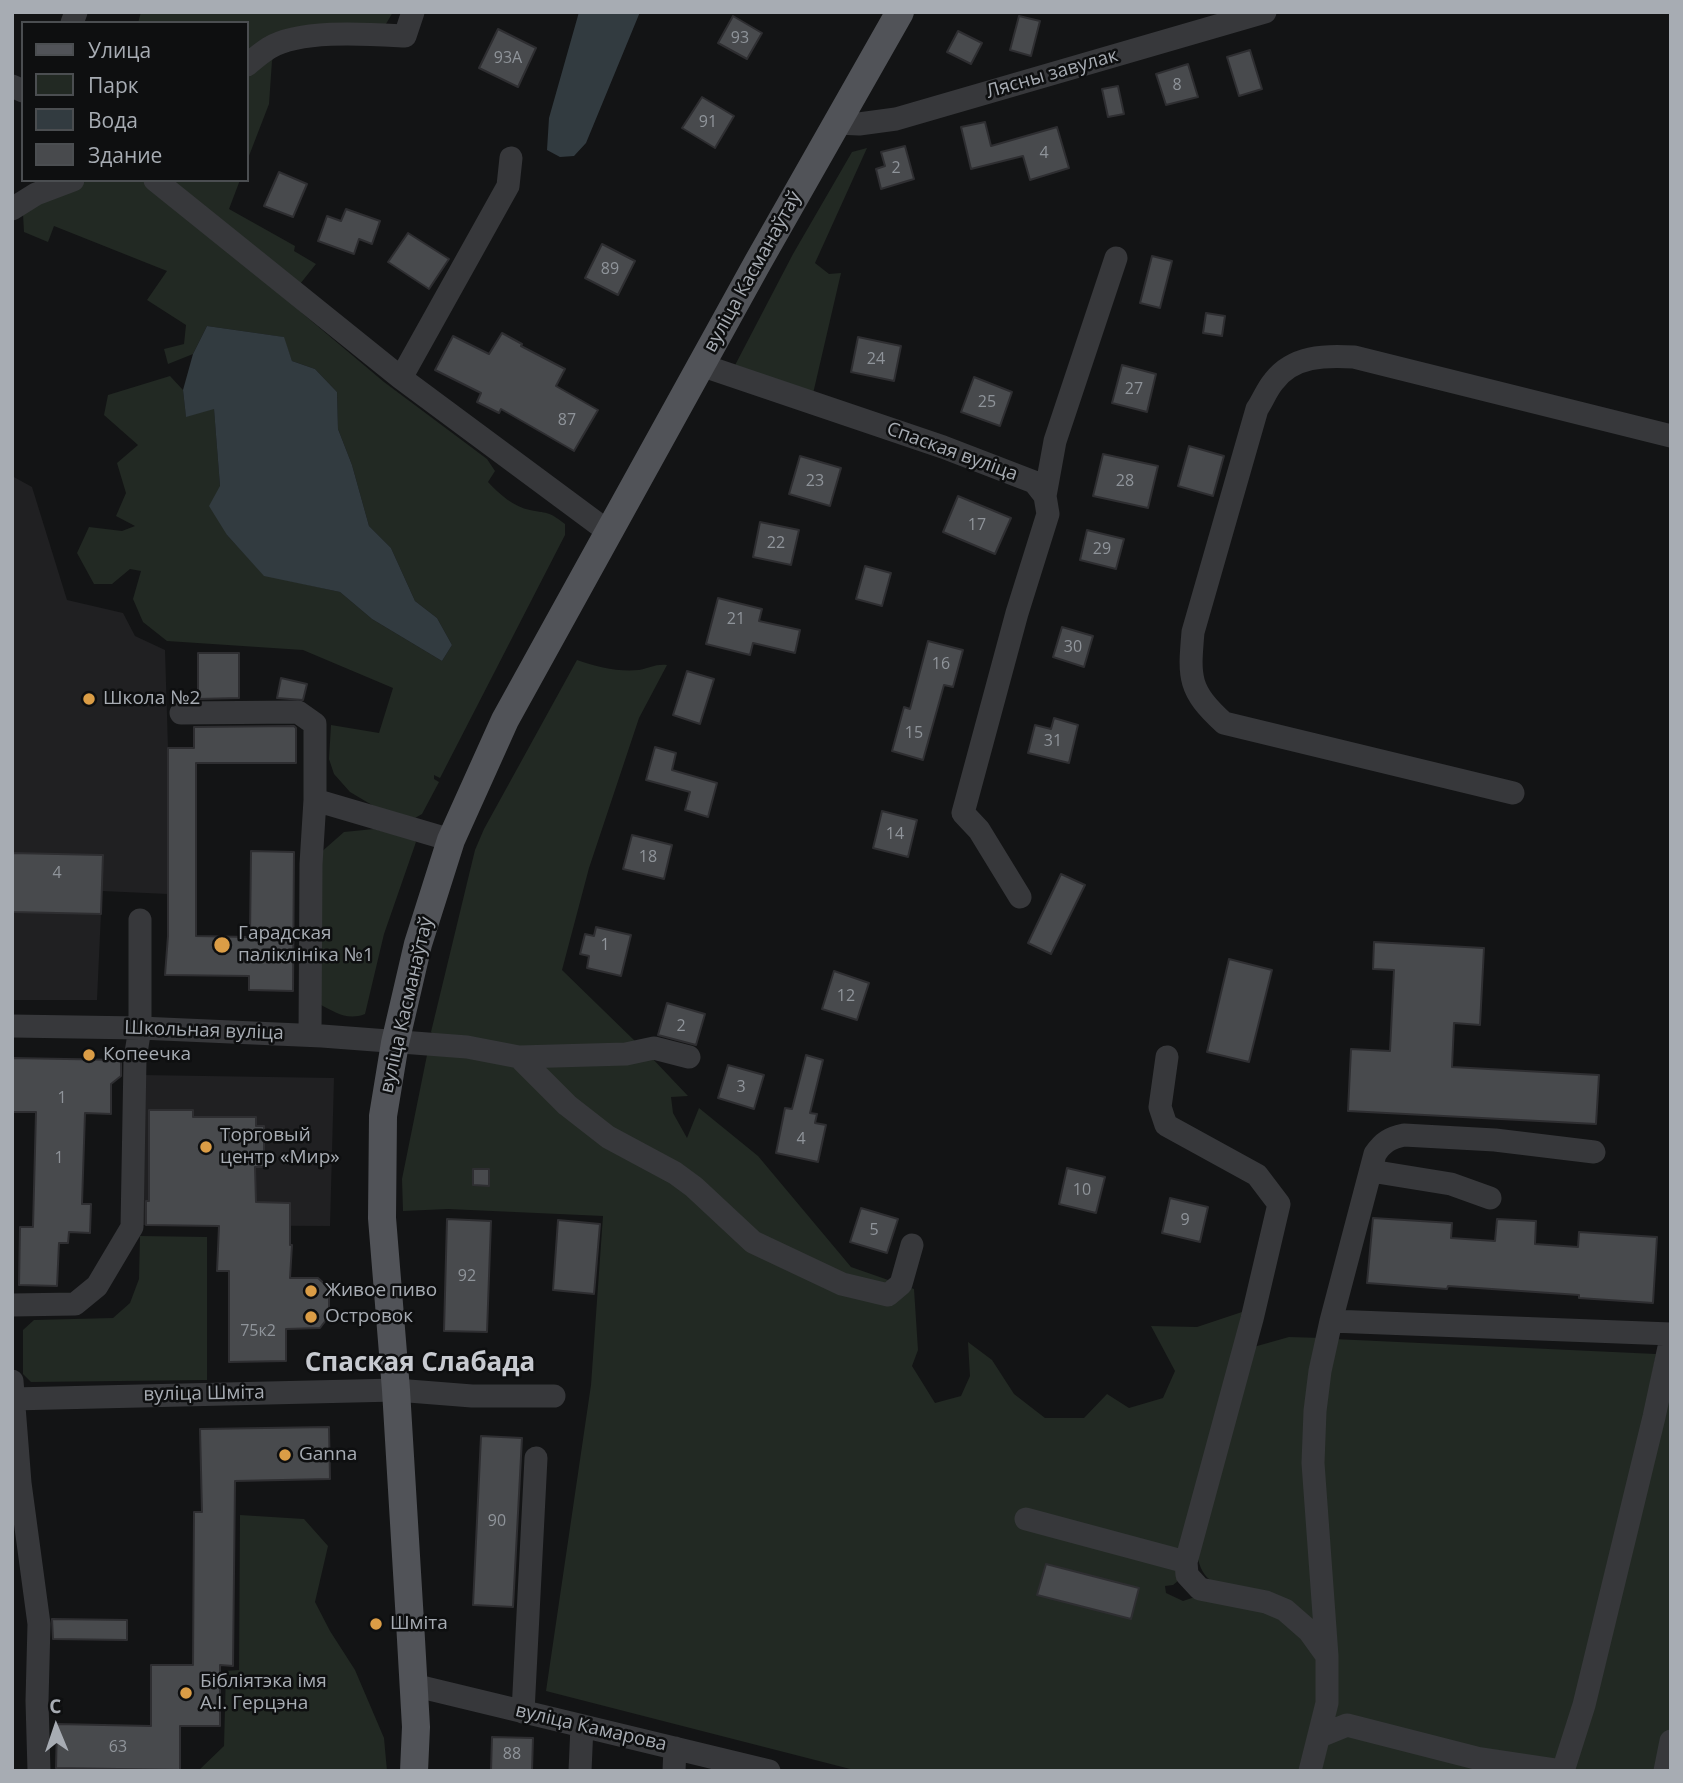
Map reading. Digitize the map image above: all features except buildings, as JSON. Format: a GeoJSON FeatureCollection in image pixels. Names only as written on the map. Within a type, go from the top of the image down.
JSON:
{"type":"FeatureCollection","features":[{"type":"Feature","properties":{"kind":"main road","name":"вуліца Касманаўтаў"},"geometry":{"type":"LineString","coordinates":[[414,1771],[416,1727],[396,1390],[382,1218],[383,1115],[395,1043],[418,944],[451,840],[505,720],[900,12]]}},
{"type":"Feature","properties":{"kind":"street"},"geometry":{"type":"LineString","coordinates":[[248,64],[271,47],[300,37],[369,34],[405,36],[413,12]]}},
{"type":"Feature","properties":{"kind":"street","name":"Лясны завулак"},"geometry":{"type":"LineString","coordinates":[[837,123],[859,124],[896,119],[1265,12]]}},
{"type":"Feature","properties":{"kind":"street"},"geometry":{"type":"LineString","coordinates":[[401,377],[508,186],[511,158]]}},
{"type":"Feature","properties":{"kind":"street"},"geometry":{"type":"LineString","coordinates":[[12,209],[36,194],[68,182]]}},
{"type":"Feature","properties":{"kind":"street"},"geometry":{"type":"LineString","coordinates":[[157,182],[401,377],[610,533]]}},
{"type":"Feature","properties":{"kind":"street"},"geometry":{"type":"LineString","coordinates":[[1020,897],[979,830],[963,813],[1017,613],[1048,514],[1045,496],[1055,441],[1116,258]]}},
{"type":"Feature","properties":{"kind":"street"},"geometry":{"type":"LineString","coordinates":[[1513,793],[1224,723],[1205,705],[1193,685],[1193,632],[1257,409],[1275,379],[1300,360],[1328,355],[1354,357],[1671,436]]}},
{"type":"Feature","properties":{"kind":"street","name":"Спаская вуліца"},"geometry":{"type":"LineString","coordinates":[[701,365],[956,452],[1034,482],[1045,496]]}},
{"type":"Feature","properties":{"kind":"street"},"geometry":{"type":"LineString","coordinates":[[181,713],[298,712],[315,724],[310,1035]]}},
{"type":"Feature","properties":{"kind":"street"},"geometry":{"type":"LineString","coordinates":[[315,800],[451,840]]}},
{"type":"Feature","properties":{"kind":"street"},"geometry":{"type":"LineString","coordinates":[[12,1306],[75,1304],[97,1286],[132,1227],[135,1059],[140,1028],[140,920]]}},
{"type":"Feature","properties":{"kind":"street","name":"Школьная вуліца"},"geometry":{"type":"LineString","coordinates":[[12,1026],[310,1035],[467,1047],[519,1057],[626,1055],[654,1048],[689,1057]]}},
{"type":"Feature","properties":{"kind":"street"},"geometry":{"type":"LineString","coordinates":[[519,1057],[567,1105],[608,1137],[675,1173],[694,1187],[753,1242],[842,1284],[888,1295],[901,1284],[912,1245]]}},
{"type":"Feature","properties":{"kind":"street"},"geometry":{"type":"LineString","coordinates":[[1167,1057],[1160,1107],[1166,1125],[1257,1175],[1279,1204],[1252,1319],[1186,1562],[1187,1575],[1200,1589],[1266,1602],[1285,1610],[1309,1631],[1327,1656]]}},
{"type":"Feature","properties":{"kind":"street"},"geometry":{"type":"LineString","coordinates":[[1310,1771],[1326,1703],[1327,1656],[1313,1463],[1315,1411],[1320,1371],[1375,1154],[1382,1144],[1391,1138],[1404,1135],[1495,1140],[1594,1152]]}},
{"type":"Feature","properties":{"kind":"street"},"geometry":{"type":"LineString","coordinates":[[1371,1171],[1451,1184],[1490,1198]]}},
{"type":"Feature","properties":{"kind":"street"},"geometry":{"type":"LineString","coordinates":[[1320,1736],[1347,1725],[1476,1758],[1563,1771],[1584,1705],[1671,1336],[1332,1321]]}},
{"type":"Feature","properties":{"kind":"street","name":"вуліца Шміта"},"geometry":{"type":"LineString","coordinates":[[13,1393],[396,1390],[471,1396],[554,1396]]}},
{"type":"Feature","properties":{"kind":"street"},"geometry":{"type":"LineString","coordinates":[[13,1393],[20,1483],[39,1624],[39,1771]]}},
{"type":"Feature","properties":{"kind":"street"},"geometry":{"type":"LineString","coordinates":[[523,1712],[536,1458]]}},
{"type":"Feature","properties":{"kind":"street"},"geometry":{"type":"LineString","coordinates":[[1026,1519],[1186,1562]]}},
{"type":"Feature","properties":{"kind":"street","name":"вуліца Камарова"},"geometry":{"type":"LineString","coordinates":[[413,1685],[582,1726],[674,1760],[769,1771]]}},
{"type":"Feature","properties":{"kind":"street"},"geometry":{"type":"LineString","coordinates":[[580,1771],[582,1726]]}},
{"type":"Feature","properties":{"kind":"street"},"geometry":{"type":"LineString","coordinates":[[1665,1771],[1671,1741]]}},
{"type":"Feature","properties":{"kind":"shaded area","name":"Школа №2"},"geometry":{"type":"Polygon","coordinates":[[[12,476],[32,487],[67,600],[123,613],[135,636],[165,650],[168,894],[102,891],[97,1000],[12,1000],[12,476]]]}},
{"type":"Feature","properties":{"kind":"shaded area"},"geometry":{"type":"Polygon","coordinates":[[[142,1075],[334,1078],[330,1226],[138,1225],[142,1075]]]}},
{"type":"Feature","properties":{"kind":"green space"},"geometry":{"type":"Polygon","coordinates":[[[141,12],[393,12],[383,29],[248,55],[248,21],[139,21],[141,12]]]}},
{"type":"Feature","properties":{"kind":"green space"},"geometry":{"type":"Polygon","coordinates":[[[275,54],[272,61],[269,104],[248,158],[248,71],[275,54]]]}},
{"type":"Feature","properties":{"kind":"green space"},"geometry":{"type":"Polygon","coordinates":[[[867,148],[815,263],[829,274],[841,273],[812,398],[732,371],[793,254],[852,152],[867,148]]]}},
{"type":"Feature","properties":{"kind":"green space"},"geometry":{"type":"Polygon","coordinates":[[[85,182],[239,182],[229,209],[295,246],[294,251],[316,264],[296,289],[302,313],[384,382],[487,459],[495,471],[488,482],[502,495],[518,506],[549,514],[565,524],[565,535],[440,778],[434,775],[434,779],[439,782],[422,814],[415,818],[377,808],[350,792],[334,774],[329,759],[331,725],[379,733],[393,688],[303,650],[167,641],[143,622],[133,599],[141,571],[130,569],[112,584],[94,584],[77,553],[89,527],[122,531],[135,526],[116,516],[126,493],[117,463],[138,445],[104,415],[108,395],[170,376],[183,390],[186,416],[214,408],[227,535],[264,575],[340,592],[372,619],[442,661],[452,645],[437,618],[415,601],[391,548],[369,526],[352,465],[338,429],[337,392],[315,369],[292,361],[283,337],[207,326],[193,354],[168,364],[164,349],[184,344],[186,325],[147,300],[167,271],[54,226],[48,242],[24,232],[23,214],[41,199],[85,182]]]}},
{"type":"Feature","properties":{"kind":"green space"},"geometry":{"type":"Polygon","coordinates":[[[577,660],[623,670],[667,665],[639,718],[589,868],[562,970],[638,1044],[522,1052],[438,1040],[431,1032],[475,850],[577,660]]]}},
{"type":"Feature","properties":{"kind":"green space"},"geometry":{"type":"Polygon","coordinates":[[[374,829],[416,842],[384,934],[365,1014],[352,1017],[336,1013],[319,1004],[319,854],[344,832],[374,829]]]}},
{"type":"Feature","properties":{"kind":"green space"},"geometry":{"type":"Polygon","coordinates":[[[427,1055],[651,1057],[688,1096],[671,1097],[673,1113],[687,1138],[699,1108],[758,1156],[851,1267],[914,1289],[918,1350],[912,1366],[935,1403],[961,1396],[970,1376],[968,1342],[992,1360],[1014,1394],[1045,1418],[1084,1418],[1107,1394],[1129,1408],[1163,1398],[1175,1371],[1151,1326],[1197,1327],[1245,1311],[1184,1576],[1173,1585],[1165,1586],[1166,1593],[1183,1601],[1201,1595],[1283,1617],[1319,1657],[1322,1703],[1302,1771],[858,1771],[546,1691],[591,1385],[603,1216],[448,1209],[403,1211],[402,1179],[427,1055]]]}},
{"type":"Feature","properties":{"kind":"green space"},"geometry":{"type":"Polygon","coordinates":[[[140,1236],[207,1237],[207,1380],[31,1382],[23,1374],[23,1330],[34,1320],[113,1318],[130,1303],[139,1279],[140,1236]]]}},
{"type":"Feature","properties":{"kind":"green space"},"geometry":{"type":"Polygon","coordinates":[[[1289,1337],[1322,1338],[1318,1623],[1217,1585],[1204,1574],[1198,1559],[1250,1348],[1289,1337]]]}},
{"type":"Feature","properties":{"kind":"green space"},"geometry":{"type":"Polygon","coordinates":[[[1334,1339],[1656,1354],[1634,1468],[1559,1762],[1479,1750],[1337,1720],[1334,1716],[1320,1462],[1334,1339]]]}},
{"type":"Feature","properties":{"kind":"green space"},"geometry":{"type":"Polygon","coordinates":[[[1671,1380],[1671,1771],[1573,1771],[1671,1380]]]}},
{"type":"Feature","properties":{"kind":"green space"},"geometry":{"type":"Polygon","coordinates":[[[240,1515],[304,1519],[328,1546],[315,1602],[355,1670],[384,1738],[387,1771],[198,1771],[224,1746],[226,1671],[239,1670],[240,1515]]]}},
{"type":"Feature","properties":{"kind":"green space"},"geometry":{"type":"Polygon","coordinates":[[[1335,1734],[1530,1771],[1321,1771],[1328,1740],[1335,1734]]]}},
{"type":"Feature","properties":{"kind":"water"},"geometry":{"type":"Polygon","coordinates":[[[579,12],[640,12],[586,143],[574,156],[560,157],[547,150],[549,118],[579,12]]]}},
{"type":"Feature","properties":{"kind":"water"},"geometry":{"type":"Polygon","coordinates":[[[207,326],[284,337],[292,361],[315,369],[337,392],[338,429],[352,465],[369,526],[391,548],[415,601],[437,618],[452,645],[442,661],[372,619],[340,592],[264,576],[227,535],[209,506],[220,486],[214,409],[186,417],[183,390],[193,354],[207,326]]]}},
{"type":"Feature","properties":{"kind":"place","name":"Школа №2"},"geometry":{"type":"Point","coordinates":[89,699]}},
{"type":"Feature","properties":{"kind":"place","name":"Гарадская паліклініка №1"},"geometry":{"type":"Point","coordinates":[222,945]}},
{"type":"Feature","properties":{"kind":"place","name":"Копеечка"},"geometry":{"type":"Point","coordinates":[89,1055]}},
{"type":"Feature","properties":{"kind":"place","name":"Торговый центр «Мир»"},"geometry":{"type":"Point","coordinates":[206,1147]}},
{"type":"Feature","properties":{"kind":"place","name":"Живое пиво"},"geometry":{"type":"Point","coordinates":[311,1291]}},
{"type":"Feature","properties":{"kind":"place","name":"Островок"},"geometry":{"type":"Point","coordinates":[311,1317]}},
{"type":"Feature","properties":{"kind":"place","name":"Ganna"},"geometry":{"type":"Point","coordinates":[285,1455]}},
{"type":"Feature","properties":{"kind":"place","name":"Шміта"},"geometry":{"type":"Point","coordinates":[376,1624]}},
{"type":"Feature","properties":{"kind":"place","name":"Бібліятэка імя А.І. Герцэна"},"geometry":{"type":"Point","coordinates":[186,1693]}},
{"type":"Feature","properties":{"kind":"district","name":"Спаская Слабада"},"geometry":{"type":"Point","coordinates":[420,1364]}}]}
